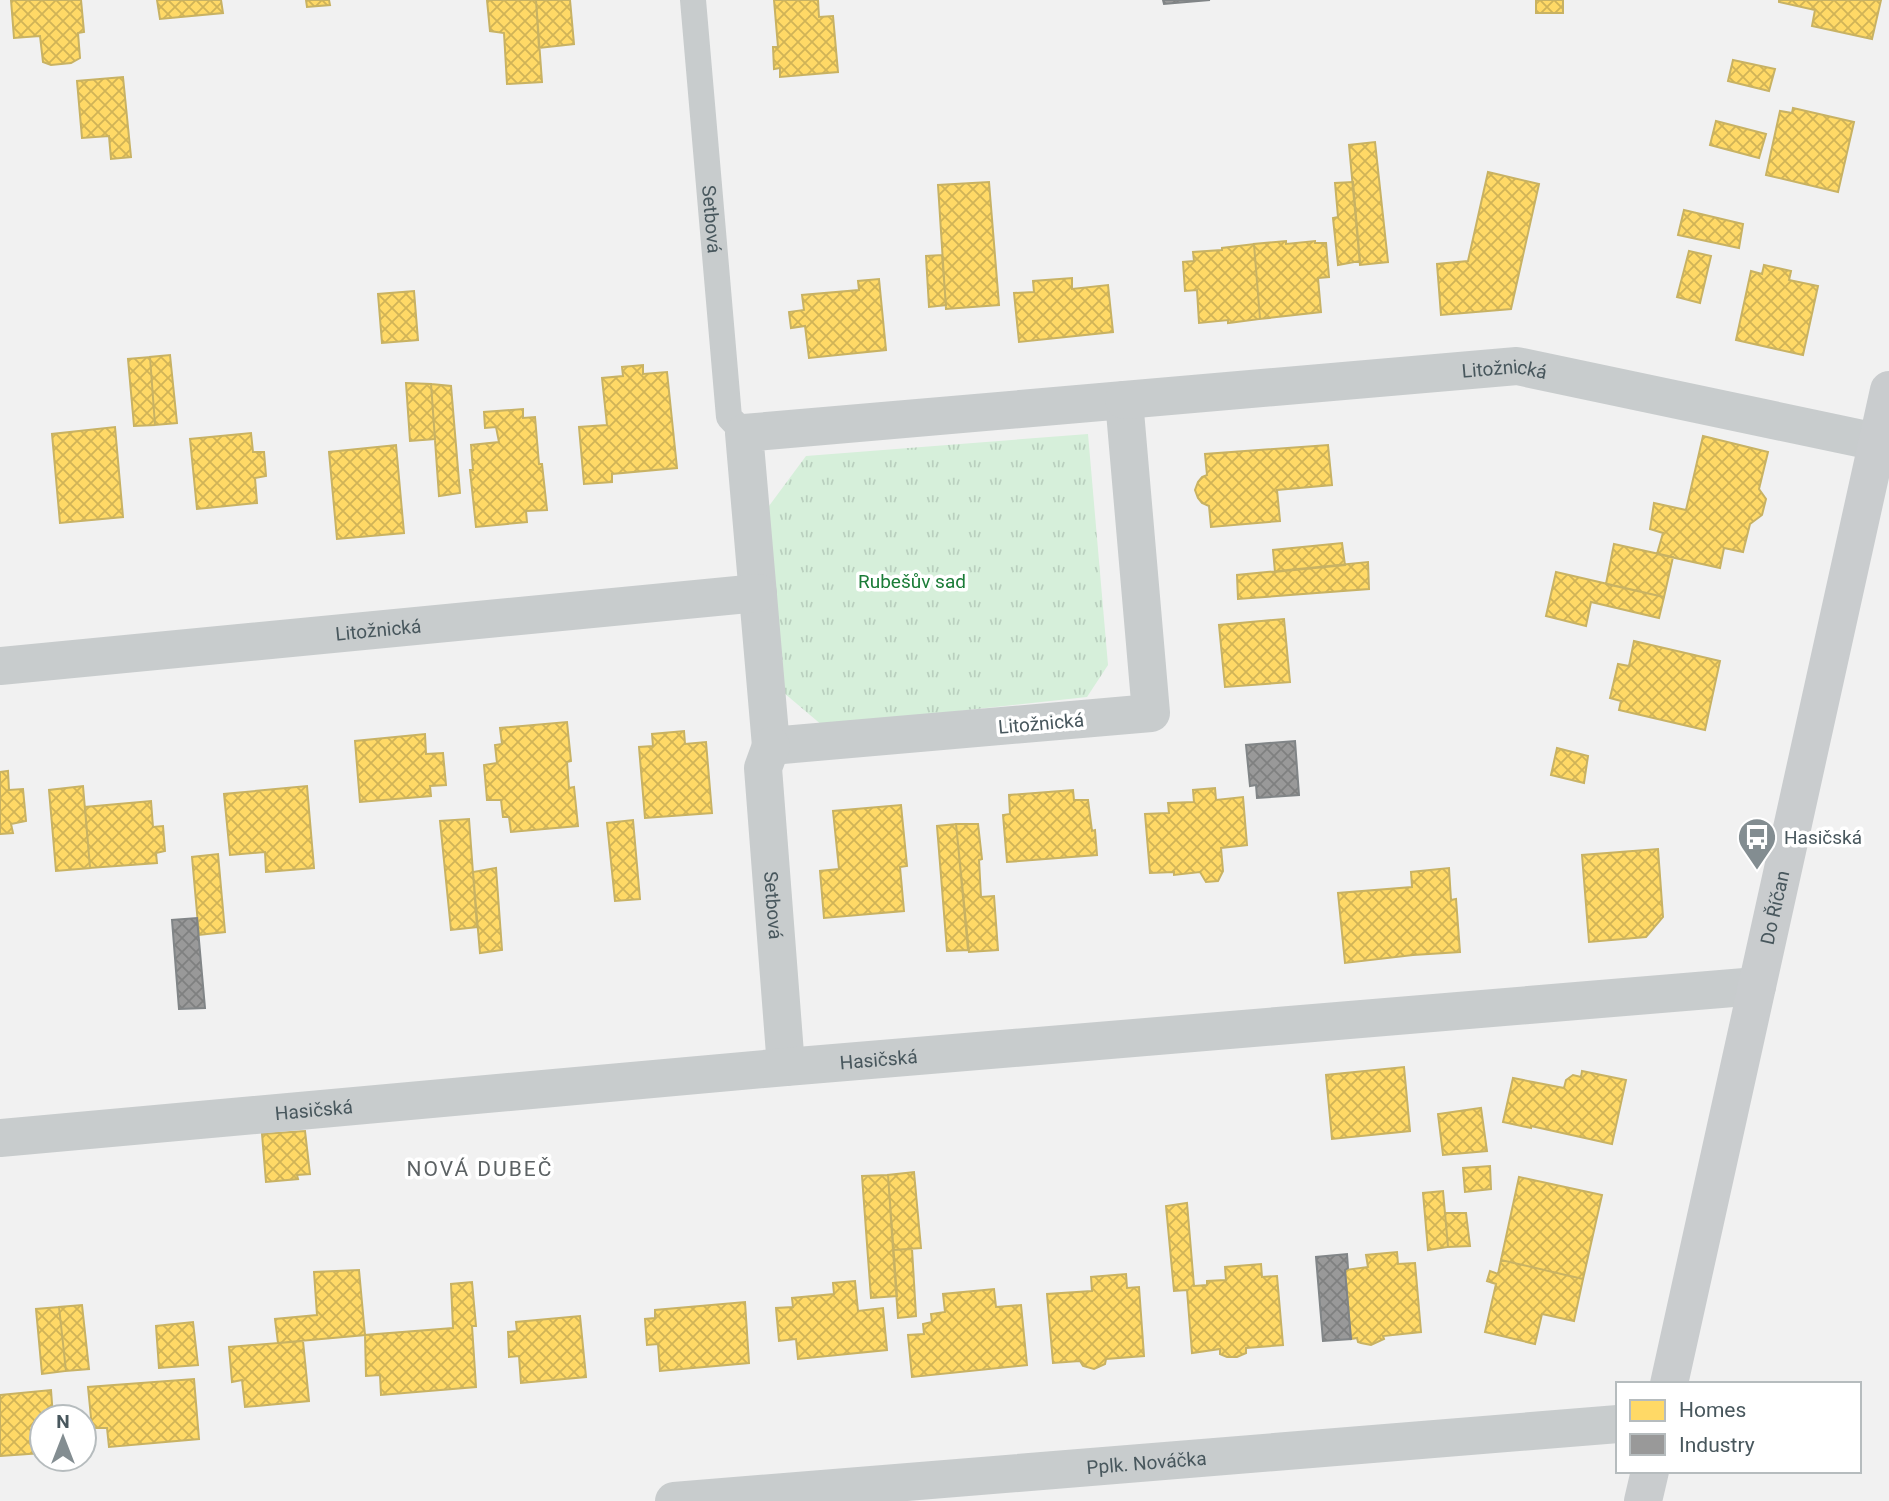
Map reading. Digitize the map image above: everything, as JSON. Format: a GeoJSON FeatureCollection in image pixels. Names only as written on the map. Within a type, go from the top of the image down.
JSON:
{"type":"FeatureCollection","features":[{"type":"Feature","properties":{"kind":"street","name":"Litožnická"},"geometry":{"type":"LineString","coordinates":[[744,433],[1517,366],[1877,442]]}},
{"type":"Feature","properties":{"kind":"street","name":"Do Říčan"},"geometry":{"type":"LineString","coordinates":[[1669,1382],[1889,390]]}},
{"type":"Feature","properties":{"kind":"street","name":"Litožnická"},"geometry":{"type":"LineString","coordinates":[[771,746],[1151,713],[1124,400]]}},
{"type":"Feature","properties":{"kind":"street"},"geometry":{"type":"LineString","coordinates":[[744,433],[771,746]]}},
{"type":"Feature","properties":{"kind":"street","name":"Litožnická"},"geometry":{"type":"LineString","coordinates":[[0,666],[758,593]]}},
{"type":"Feature","properties":{"kind":"street","name":"Setbová"},"geometry":{"type":"LineString","coordinates":[[771,746],[763,768],[786,1067]]}},
{"type":"Feature","properties":{"kind":"street","name":"Hasičská"},"geometry":{"type":"LineString","coordinates":[[0,1138],[786,1067],[1757,986]]}},
{"type":"Feature","properties":{"kind":"street","name":"Pplk. Nováčka"},"geometry":{"type":"LineString","coordinates":[[674,1501],[1616,1424]]}},
{"type":"Feature","properties":{"kind":"street"},"geometry":{"type":"LineString","coordinates":[[1643,1501],[1650,1473]]}},
{"type":"Feature","properties":{"kind":"lane","name":"Setbová"},"geometry":{"type":"LineString","coordinates":[[692,0],[729,417],[744,433]]}},
{"type":"Feature","properties":{"kind":"green space","name":"Rubešův sad"},"geometry":{"type":"Polygon","coordinates":[[[1088,434],[1108,665],[1087,697],[823,726],[777,687],[766,510],[806,456],[1088,434]]]}},
{"type":"Feature","properties":{"kind":"building: Homes"},"geometry":{"type":"Polygon","coordinates":[[[11,0],[81,0],[84,32],[78,33],[80,58],[71,63],[51,65],[43,62],[40,36],[14,38],[11,0]]]}},
{"type":"Feature","properties":{"kind":"building: Homes"},"geometry":{"type":"Polygon","coordinates":[[[157,0],[221,0],[223,13],[160,19],[157,0]]]}},
{"type":"Feature","properties":{"kind":"building: Homes"},"geometry":{"type":"Polygon","coordinates":[[[306,0],[329,0],[330,5],[307,7],[306,0]]]}},
{"type":"Feature","properties":{"kind":"building: Homes"},"geometry":{"type":"Polygon","coordinates":[[[487,0],[536,0],[542,82],[507,84],[504,33],[490,31],[487,0]]]}},
{"type":"Feature","properties":{"kind":"building: Homes"},"geometry":{"type":"Polygon","coordinates":[[[536,0],[570,0],[574,44],[539,48],[536,0]]]}},
{"type":"Feature","properties":{"kind":"building: Homes"},"geometry":{"type":"Polygon","coordinates":[[[774,0],[818,0],[819,17],[833,16],[838,72],[780,77],[780,68],[774,69],[773,47],[778,47],[774,0]]]}},
{"type":"Feature","properties":{"kind":"building: Homes"},"geometry":{"type":"Polygon","coordinates":[[[1536,0],[1563,0],[1563,13],[1536,13],[1536,0]]]}},
{"type":"Feature","properties":{"kind":"building: Homes"},"geometry":{"type":"Polygon","coordinates":[[[1779,0],[1881,0],[1872,39],[1812,26],[1815,10],[1779,0]]]}},
{"type":"Feature","properties":{"kind":"building: Homes"},"geometry":{"type":"Polygon","coordinates":[[[1733,60],[1775,69],[1769,91],[1728,81],[1733,60]]]}},
{"type":"Feature","properties":{"kind":"building: Homes"},"geometry":{"type":"Polygon","coordinates":[[[123,77],[131,157],[111,159],[109,136],[82,138],[77,81],[123,77]]]}},
{"type":"Feature","properties":{"kind":"building: Homes"},"geometry":{"type":"Polygon","coordinates":[[[1793,108],[1854,122],[1838,192],[1766,175],[1780,111],[1792,113],[1793,108]]]}},
{"type":"Feature","properties":{"kind":"building: Homes"},"geometry":{"type":"Polygon","coordinates":[[[1716,121],[1766,134],[1759,158],[1710,145],[1716,121]]]}},
{"type":"Feature","properties":{"kind":"building: Homes"},"geometry":{"type":"Polygon","coordinates":[[[1375,142],[1388,262],[1360,265],[1349,145],[1375,142]]]}},
{"type":"Feature","properties":{"kind":"building: Homes"},"geometry":{"type":"Polygon","coordinates":[[[1488,172],[1539,184],[1511,309],[1441,315],[1437,264],[1468,261],[1488,172]]]}},
{"type":"Feature","properties":{"kind":"building: Homes"},"geometry":{"type":"Polygon","coordinates":[[[989,182],[999,305],[946,309],[938,185],[989,182]]]}},
{"type":"Feature","properties":{"kind":"building: Homes"},"geometry":{"type":"Polygon","coordinates":[[[1353,182],[1360,261],[1338,265],[1333,218],[1338,217],[1335,183],[1353,182]]]}},
{"type":"Feature","properties":{"kind":"building: Homes"},"geometry":{"type":"Polygon","coordinates":[[[1684,210],[1743,224],[1739,248],[1678,235],[1684,210]]]}},
{"type":"Feature","properties":{"kind":"building: Homes"},"geometry":{"type":"Polygon","coordinates":[[[1286,241],[1286,244],[1315,241],[1326,243],[1329,277],[1318,278],[1321,312],[1260,319],[1254,244],[1286,241]]]}},
{"type":"Feature","properties":{"kind":"building: Homes"},"geometry":{"type":"Polygon","coordinates":[[[1254,244],[1260,319],[1199,323],[1197,290],[1185,291],[1183,262],[1194,261],[1193,252],[1254,244]]]}},
{"type":"Feature","properties":{"kind":"building: Homes"},"geometry":{"type":"Polygon","coordinates":[[[1689,251],[1711,256],[1700,303],[1677,297],[1689,251]]]}},
{"type":"Feature","properties":{"kind":"building: Homes"},"geometry":{"type":"Polygon","coordinates":[[[942,255],[946,305],[929,307],[926,256],[942,255]]]}},
{"type":"Feature","properties":{"kind":"building: Homes"},"geometry":{"type":"Polygon","coordinates":[[[1764,265],[1791,271],[1789,280],[1818,286],[1803,355],[1736,340],[1751,271],[1762,274],[1764,265]]]}},
{"type":"Feature","properties":{"kind":"building: Homes"},"geometry":{"type":"Polygon","coordinates":[[[1072,278],[1072,289],[1108,285],[1113,332],[1019,342],[1014,293],[1034,292],[1033,281],[1072,278]]]}},
{"type":"Feature","properties":{"kind":"building: Homes"},"geometry":{"type":"Polygon","coordinates":[[[879,279],[886,350],[809,358],[805,326],[791,328],[789,312],[804,310],[802,295],[859,290],[858,281],[879,279]]]}},
{"type":"Feature","properties":{"kind":"building: Homes"},"geometry":{"type":"Polygon","coordinates":[[[414,291],[418,340],[382,343],[378,294],[414,291]]]}},
{"type":"Feature","properties":{"kind":"building: Homes"},"geometry":{"type":"Polygon","coordinates":[[[170,355],[177,423],[155,425],[150,357],[170,355]]]}},
{"type":"Feature","properties":{"kind":"building: Homes"},"geometry":{"type":"Polygon","coordinates":[[[150,357],[155,425],[134,426],[128,359],[150,357]]]}},
{"type":"Feature","properties":{"kind":"building: Homes"},"geometry":{"type":"Polygon","coordinates":[[[643,365],[643,374],[667,372],[677,468],[612,474],[612,482],[584,484],[579,427],[607,425],[602,378],[623,376],[622,367],[643,365]]]}},
{"type":"Feature","properties":{"kind":"building: Homes"},"geometry":{"type":"Polygon","coordinates":[[[406,383],[431,384],[435,439],[410,441],[406,383]]]}},
{"type":"Feature","properties":{"kind":"building: Homes"},"geometry":{"type":"Polygon","coordinates":[[[431,384],[451,386],[460,493],[439,496],[431,384]]]}},
{"type":"Feature","properties":{"kind":"building: Homes"},"geometry":{"type":"Polygon","coordinates":[[[523,409],[523,418],[535,417],[547,510],[526,511],[527,522],[476,527],[470,470],[473,470],[471,445],[499,442],[496,427],[485,428],[484,412],[523,409]]]}},
{"type":"Feature","properties":{"kind":"building: Homes"},"geometry":{"type":"Polygon","coordinates":[[[115,427],[123,517],[60,523],[52,434],[115,427]]]}},
{"type":"Feature","properties":{"kind":"building: Homes"},"geometry":{"type":"Polygon","coordinates":[[[251,433],[253,452],[264,452],[266,476],[255,478],[257,503],[197,509],[190,439],[251,433]]]}},
{"type":"Feature","properties":{"kind":"building: Homes"},"geometry":{"type":"Polygon","coordinates":[[[1703,436],[1768,452],[1759,489],[1766,499],[1762,515],[1750,524],[1743,552],[1724,548],[1720,568],[1657,554],[1663,533],[1650,529],[1654,503],[1686,510],[1703,436]]]}},
{"type":"Feature","properties":{"kind":"building: Homes"},"geometry":{"type":"Polygon","coordinates":[[[396,445],[404,533],[337,539],[329,452],[396,445]]]}},
{"type":"Feature","properties":{"kind":"building: Homes"},"geometry":{"type":"Polygon","coordinates":[[[1328,445],[1332,485],[1277,490],[1280,521],[1211,527],[1209,506],[1202,503],[1195,490],[1202,477],[1207,475],[1205,454],[1328,445]]]}},
{"type":"Feature","properties":{"kind":"building: Homes"},"geometry":{"type":"Polygon","coordinates":[[[1342,543],[1345,565],[1275,572],[1273,550],[1342,543]]]}},
{"type":"Feature","properties":{"kind":"building: Homes"},"geometry":{"type":"Polygon","coordinates":[[[1614,544],[1673,557],[1664,597],[1606,584],[1614,544]]]}},
{"type":"Feature","properties":{"kind":"building: Homes"},"geometry":{"type":"Polygon","coordinates":[[[1368,562],[1369,589],[1238,599],[1237,575],[1368,562]]]}},
{"type":"Feature","properties":{"kind":"building: Homes"},"geometry":{"type":"Polygon","coordinates":[[[1556,572],[1664,597],[1659,618],[1591,602],[1586,626],[1546,616],[1556,572]]]}},
{"type":"Feature","properties":{"kind":"building: Homes"},"geometry":{"type":"Polygon","coordinates":[[[1284,619],[1290,682],[1225,687],[1219,625],[1284,619]]]}},
{"type":"Feature","properties":{"kind":"building: Homes"},"geometry":{"type":"Polygon","coordinates":[[[1634,641],[1720,661],[1705,730],[1619,710],[1621,701],[1610,698],[1618,664],[1629,666],[1634,641]]]}},
{"type":"Feature","properties":{"kind":"building: Homes"},"geometry":{"type":"Polygon","coordinates":[[[567,722],[571,761],[567,762],[569,788],[574,787],[578,826],[511,832],[509,817],[503,817],[501,800],[487,800],[484,765],[497,763],[495,745],[502,744],[500,728],[567,722]]]}},
{"type":"Feature","properties":{"kind":"building: Homes"},"geometry":{"type":"Polygon","coordinates":[[[684,731],[685,744],[706,742],[712,813],[645,818],[639,747],[653,746],[652,734],[684,731]]]}},
{"type":"Feature","properties":{"kind":"building: Homes"},"geometry":{"type":"Polygon","coordinates":[[[425,734],[426,754],[443,753],[446,785],[430,786],[431,796],[360,802],[355,741],[425,734]]]}},
{"type":"Feature","properties":{"kind":"building: Homes"},"geometry":{"type":"Polygon","coordinates":[[[1557,748],[1588,756],[1584,783],[1551,775],[1557,748]]]}},
{"type":"Feature","properties":{"kind":"building: Homes"},"geometry":{"type":"Polygon","coordinates":[[[8,771],[9,790],[23,789],[26,821],[11,824],[13,833],[0,834],[0,772],[8,771]]]}},
{"type":"Feature","properties":{"kind":"building: Homes"},"geometry":{"type":"Polygon","coordinates":[[[83,786],[90,868],[56,871],[49,790],[83,786]]]}},
{"type":"Feature","properties":{"kind":"building: Homes"},"geometry":{"type":"Polygon","coordinates":[[[307,786],[314,868],[266,872],[265,852],[230,855],[224,794],[307,786]]]}},
{"type":"Feature","properties":{"kind":"building: Homes"},"geometry":{"type":"Polygon","coordinates":[[[1215,788],[1216,800],[1243,797],[1247,845],[1221,848],[1223,871],[1218,881],[1206,882],[1200,872],[1174,875],[1174,872],[1150,873],[1145,814],[1169,813],[1168,803],[1194,802],[1193,790],[1215,788]]]}},
{"type":"Feature","properties":{"kind":"building: Homes"},"geometry":{"type":"Polygon","coordinates":[[[1073,790],[1074,800],[1088,800],[1097,855],[1007,862],[1003,815],[1010,814],[1009,795],[1073,790]]]}},
{"type":"Feature","properties":{"kind":"building: Homes"},"geometry":{"type":"Polygon","coordinates":[[[151,801],[153,827],[163,826],[165,851],[156,853],[157,863],[90,868],[85,807],[151,801]]]}},
{"type":"Feature","properties":{"kind":"building: Homes"},"geometry":{"type":"Polygon","coordinates":[[[901,805],[907,866],[900,867],[904,911],[824,918],[820,871],[839,869],[833,811],[901,805]]]}},
{"type":"Feature","properties":{"kind":"building: Homes"},"geometry":{"type":"Polygon","coordinates":[[[469,819],[477,927],[451,930],[440,821],[469,819]]]}},
{"type":"Feature","properties":{"kind":"building: Homes"},"geometry":{"type":"Polygon","coordinates":[[[633,820],[640,899],[615,901],[607,823],[633,820]]]}},
{"type":"Feature","properties":{"kind":"building: Homes"},"geometry":{"type":"Polygon","coordinates":[[[956,824],[978,824],[982,859],[979,860],[981,897],[994,896],[998,950],[969,952],[956,824]]]}},
{"type":"Feature","properties":{"kind":"building: Homes"},"geometry":{"type":"Polygon","coordinates":[[[956,824],[968,950],[947,951],[937,826],[956,824]]]}},
{"type":"Feature","properties":{"kind":"building: Homes"},"geometry":{"type":"Polygon","coordinates":[[[1658,849],[1663,917],[1646,937],[1589,942],[1582,855],[1658,849]]]}},
{"type":"Feature","properties":{"kind":"building: Homes"},"geometry":{"type":"Polygon","coordinates":[[[218,854],[225,932],[199,935],[192,857],[218,854]]]}},
{"type":"Feature","properties":{"kind":"building: Homes"},"geometry":{"type":"Polygon","coordinates":[[[496,868],[502,950],[480,953],[473,872],[496,868]]]}},
{"type":"Feature","properties":{"kind":"building: Homes"},"geometry":{"type":"Polygon","coordinates":[[[1449,868],[1451,900],[1456,899],[1460,952],[1345,963],[1338,893],[1412,887],[1411,872],[1449,868]]]}},
{"type":"Feature","properties":{"kind":"building: Homes"},"geometry":{"type":"Polygon","coordinates":[[[1404,1067],[1410,1131],[1332,1139],[1326,1075],[1404,1067]]]}},
{"type":"Feature","properties":{"kind":"building: Homes"},"geometry":{"type":"Polygon","coordinates":[[[1582,1071],[1626,1080],[1612,1144],[1503,1122],[1513,1078],[1564,1088],[1566,1080],[1573,1075],[1581,1077],[1582,1071]]]}},
{"type":"Feature","properties":{"kind":"building: Homes"},"geometry":{"type":"Polygon","coordinates":[[[1481,1108],[1487,1151],[1443,1155],[1438,1114],[1481,1108]]]}},
{"type":"Feature","properties":{"kind":"building: Homes"},"geometry":{"type":"Polygon","coordinates":[[[305,1131],[310,1174],[297,1175],[298,1179],[266,1182],[262,1134],[305,1131]]]}},
{"type":"Feature","properties":{"kind":"building: Homes"},"geometry":{"type":"Polygon","coordinates":[[[1490,1166],[1491,1189],[1465,1192],[1463,1168],[1490,1166]]]}},
{"type":"Feature","properties":{"kind":"building: Homes"},"geometry":{"type":"Polygon","coordinates":[[[914,1172],[921,1248],[893,1250],[888,1175],[914,1172]]]}},
{"type":"Feature","properties":{"kind":"building: Homes"},"geometry":{"type":"Polygon","coordinates":[[[888,1175],[897,1296],[871,1298],[862,1176],[888,1175]]]}},
{"type":"Feature","properties":{"kind":"building: Homes"},"geometry":{"type":"Polygon","coordinates":[[[1519,1177],[1602,1195],[1583,1279],[1501,1260],[1519,1177]]]}},
{"type":"Feature","properties":{"kind":"building: Homes"},"geometry":{"type":"Polygon","coordinates":[[[1443,1191],[1448,1247],[1428,1250],[1423,1193],[1443,1191]]]}},
{"type":"Feature","properties":{"kind":"building: Homes"},"geometry":{"type":"Polygon","coordinates":[[[1187,1203],[1194,1286],[1207,1285],[1207,1281],[1226,1280],[1225,1267],[1261,1264],[1262,1277],[1277,1276],[1283,1345],[1246,1348],[1246,1353],[1237,1357],[1220,1354],[1220,1349],[1192,1353],[1187,1290],[1174,1291],[1166,1206],[1187,1203]]]}},
{"type":"Feature","properties":{"kind":"building: Homes"},"geometry":{"type":"Polygon","coordinates":[[[1445,1213],[1466,1213],[1470,1246],[1448,1247],[1445,1213]]]}},
{"type":"Feature","properties":{"kind":"building: Homes"},"geometry":{"type":"Polygon","coordinates":[[[912,1249],[916,1316],[898,1318],[893,1250],[912,1249]]]}},
{"type":"Feature","properties":{"kind":"building: Homes"},"geometry":{"type":"Polygon","coordinates":[[[1397,1252],[1398,1264],[1415,1263],[1421,1332],[1383,1336],[1384,1339],[1371,1345],[1358,1342],[1357,1338],[1351,1339],[1345,1270],[1368,1267],[1366,1255],[1397,1252]]]}},
{"type":"Feature","properties":{"kind":"building: Homes"},"geometry":{"type":"Polygon","coordinates":[[[1501,1260],[1583,1279],[1574,1321],[1542,1314],[1535,1344],[1485,1332],[1496,1284],[1487,1281],[1490,1271],[1498,1274],[1501,1260]]]}},
{"type":"Feature","properties":{"kind":"building: Homes"},"geometry":{"type":"Polygon","coordinates":[[[359,1270],[365,1335],[278,1343],[275,1319],[317,1315],[314,1272],[359,1270]]]}},
{"type":"Feature","properties":{"kind":"building: Homes"},"geometry":{"type":"Polygon","coordinates":[[[1126,1274],[1127,1288],[1139,1287],[1144,1356],[1106,1359],[1105,1364],[1094,1369],[1083,1366],[1080,1361],[1053,1363],[1047,1294],[1092,1291],[1091,1277],[1126,1274]]]}},
{"type":"Feature","properties":{"kind":"building: Homes"},"geometry":{"type":"Polygon","coordinates":[[[855,1281],[858,1311],[883,1308],[887,1350],[798,1359],[796,1339],[779,1341],[776,1308],[793,1307],[792,1298],[834,1294],[833,1283],[855,1281]]]}},
{"type":"Feature","properties":{"kind":"building: Homes"},"geometry":{"type":"Polygon","coordinates":[[[472,1282],[476,1326],[472,1326],[476,1387],[381,1395],[380,1375],[366,1376],[365,1335],[453,1328],[451,1284],[472,1282]]]}},
{"type":"Feature","properties":{"kind":"building: Homes"},"geometry":{"type":"Polygon","coordinates":[[[994,1289],[996,1307],[1021,1305],[1027,1365],[912,1377],[908,1335],[924,1334],[923,1324],[932,1322],[931,1314],[945,1312],[943,1294],[994,1289]]]}},
{"type":"Feature","properties":{"kind":"building: Homes"},"geometry":{"type":"Polygon","coordinates":[[[745,1302],[749,1363],[660,1371],[658,1344],[647,1345],[645,1319],[655,1318],[655,1310],[745,1302]]]}},
{"type":"Feature","properties":{"kind":"building: Homes"},"geometry":{"type":"Polygon","coordinates":[[[82,1305],[89,1369],[66,1371],[59,1307],[82,1305]]]}},
{"type":"Feature","properties":{"kind":"building: Homes"},"geometry":{"type":"Polygon","coordinates":[[[59,1307],[66,1371],[42,1374],[36,1309],[59,1307]]]}},
{"type":"Feature","properties":{"kind":"building: Homes"},"geometry":{"type":"Polygon","coordinates":[[[580,1316],[586,1377],[521,1383],[519,1356],[509,1357],[508,1332],[517,1331],[516,1322],[580,1316]]]}},
{"type":"Feature","properties":{"kind":"building: Homes"},"geometry":{"type":"Polygon","coordinates":[[[193,1322],[198,1365],[159,1368],[156,1326],[193,1322]]]}},
{"type":"Feature","properties":{"kind":"building: Homes"},"geometry":{"type":"Polygon","coordinates":[[[303,1341],[309,1401],[245,1407],[242,1380],[232,1382],[229,1347],[303,1341]]]}},
{"type":"Feature","properties":{"kind":"building: Homes"},"geometry":{"type":"Polygon","coordinates":[[[194,1379],[199,1439],[109,1447],[107,1428],[98,1428],[98,1403],[90,1403],[88,1387],[194,1379]]]}},
{"type":"Feature","properties":{"kind":"building: Homes"},"geometry":{"type":"Polygon","coordinates":[[[51,1390],[52,1403],[28,1403],[28,1454],[0,1456],[0,1395],[51,1390]]]}},
{"type":"Feature","properties":{"kind":"building: Industry"},"geometry":{"type":"Polygon","coordinates":[[[1163,0],[1210,0],[1164,4],[1163,0]]]}},
{"type":"Feature","properties":{"kind":"building: Industry"},"geometry":{"type":"Polygon","coordinates":[[[1295,741],[1299,795],[1257,798],[1256,785],[1250,786],[1246,745],[1295,741]]]}},
{"type":"Feature","properties":{"kind":"building: Industry"},"geometry":{"type":"Polygon","coordinates":[[[197,918],[205,1008],[179,1009],[172,920],[197,918]]]}},
{"type":"Feature","properties":{"kind":"building: Industry"},"geometry":{"type":"Polygon","coordinates":[[[1347,1254],[1348,1268],[1345,1270],[1351,1339],[1323,1341],[1316,1257],[1347,1254]]]}},
{"type":"Feature","properties":{"kind":"place","name":"Hasičská"},"geometry":{"type":"Point","coordinates":[1757,871]}},
{"type":"Feature","properties":{"kind":"district","name":"NOVÁ DUBEČ"},"geometry":{"type":"Point","coordinates":[480,1169]}}]}
